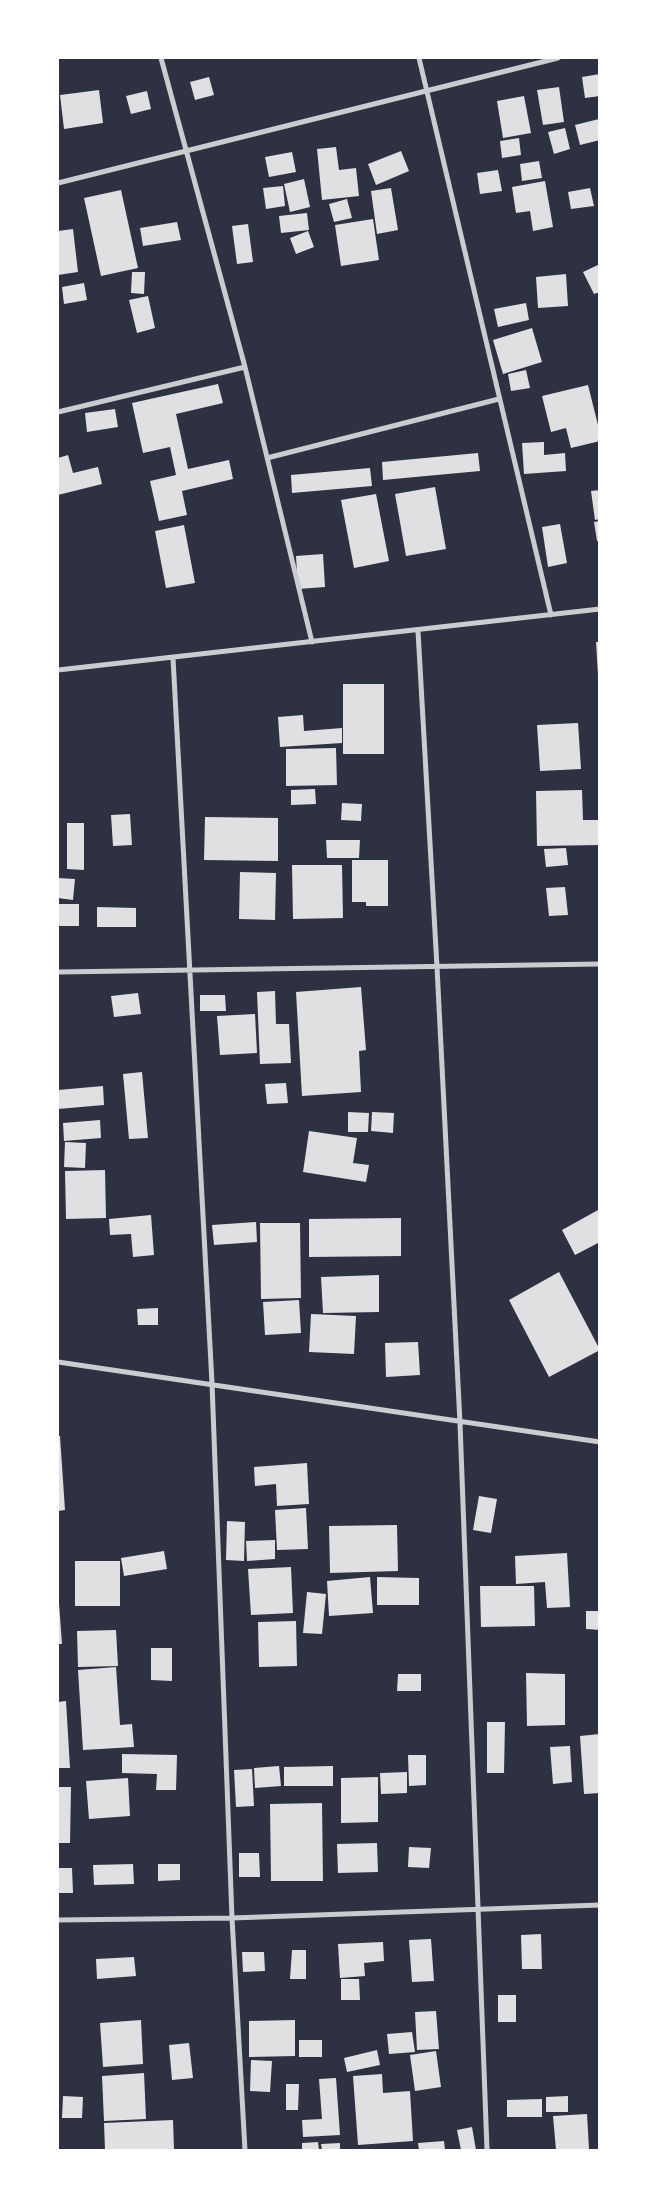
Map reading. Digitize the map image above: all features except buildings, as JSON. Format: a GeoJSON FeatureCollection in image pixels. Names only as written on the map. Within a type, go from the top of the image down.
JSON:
{"type":"FeatureCollection","features":[{"type":"Feature","properties":{"kind":"street"},"geometry":{"type":"LineString","coordinates":[[160,58],[245,367],[312,642]]}},
{"type":"Feature","properties":{"kind":"street"},"geometry":{"type":"LineString","coordinates":[[419,58],[550,615]]}},
{"type":"Feature","properties":{"kind":"street"},"geometry":{"type":"LineString","coordinates":[[58,183],[558,58]]}},
{"type":"Feature","properties":{"kind":"street"},"geometry":{"type":"LineString","coordinates":[[58,412],[245,367]]}},
{"type":"Feature","properties":{"kind":"street"},"geometry":{"type":"LineString","coordinates":[[267,458],[499,399]]}},
{"type":"Feature","properties":{"kind":"street"},"geometry":{"type":"LineString","coordinates":[[58,670],[600,609]]}},
{"type":"Feature","properties":{"kind":"street"},"geometry":{"type":"LineString","coordinates":[[418,630],[438,967],[460,1423],[487,2150]]}},
{"type":"Feature","properties":{"kind":"street"},"geometry":{"type":"LineString","coordinates":[[173,658],[188,971],[212,1383],[232,1918],[245,2150]]}},
{"type":"Feature","properties":{"kind":"street"},"geometry":{"type":"LineString","coordinates":[[58,972],[600,964]]}},
{"type":"Feature","properties":{"kind":"street"},"geometry":{"type":"LineString","coordinates":[[58,1362],[212,1383],[460,1423],[600,1442]]}},
{"type":"Feature","properties":{"kind":"street"},"geometry":{"type":"LineString","coordinates":[[58,1920],[232,1918],[600,1905]]}}]}
